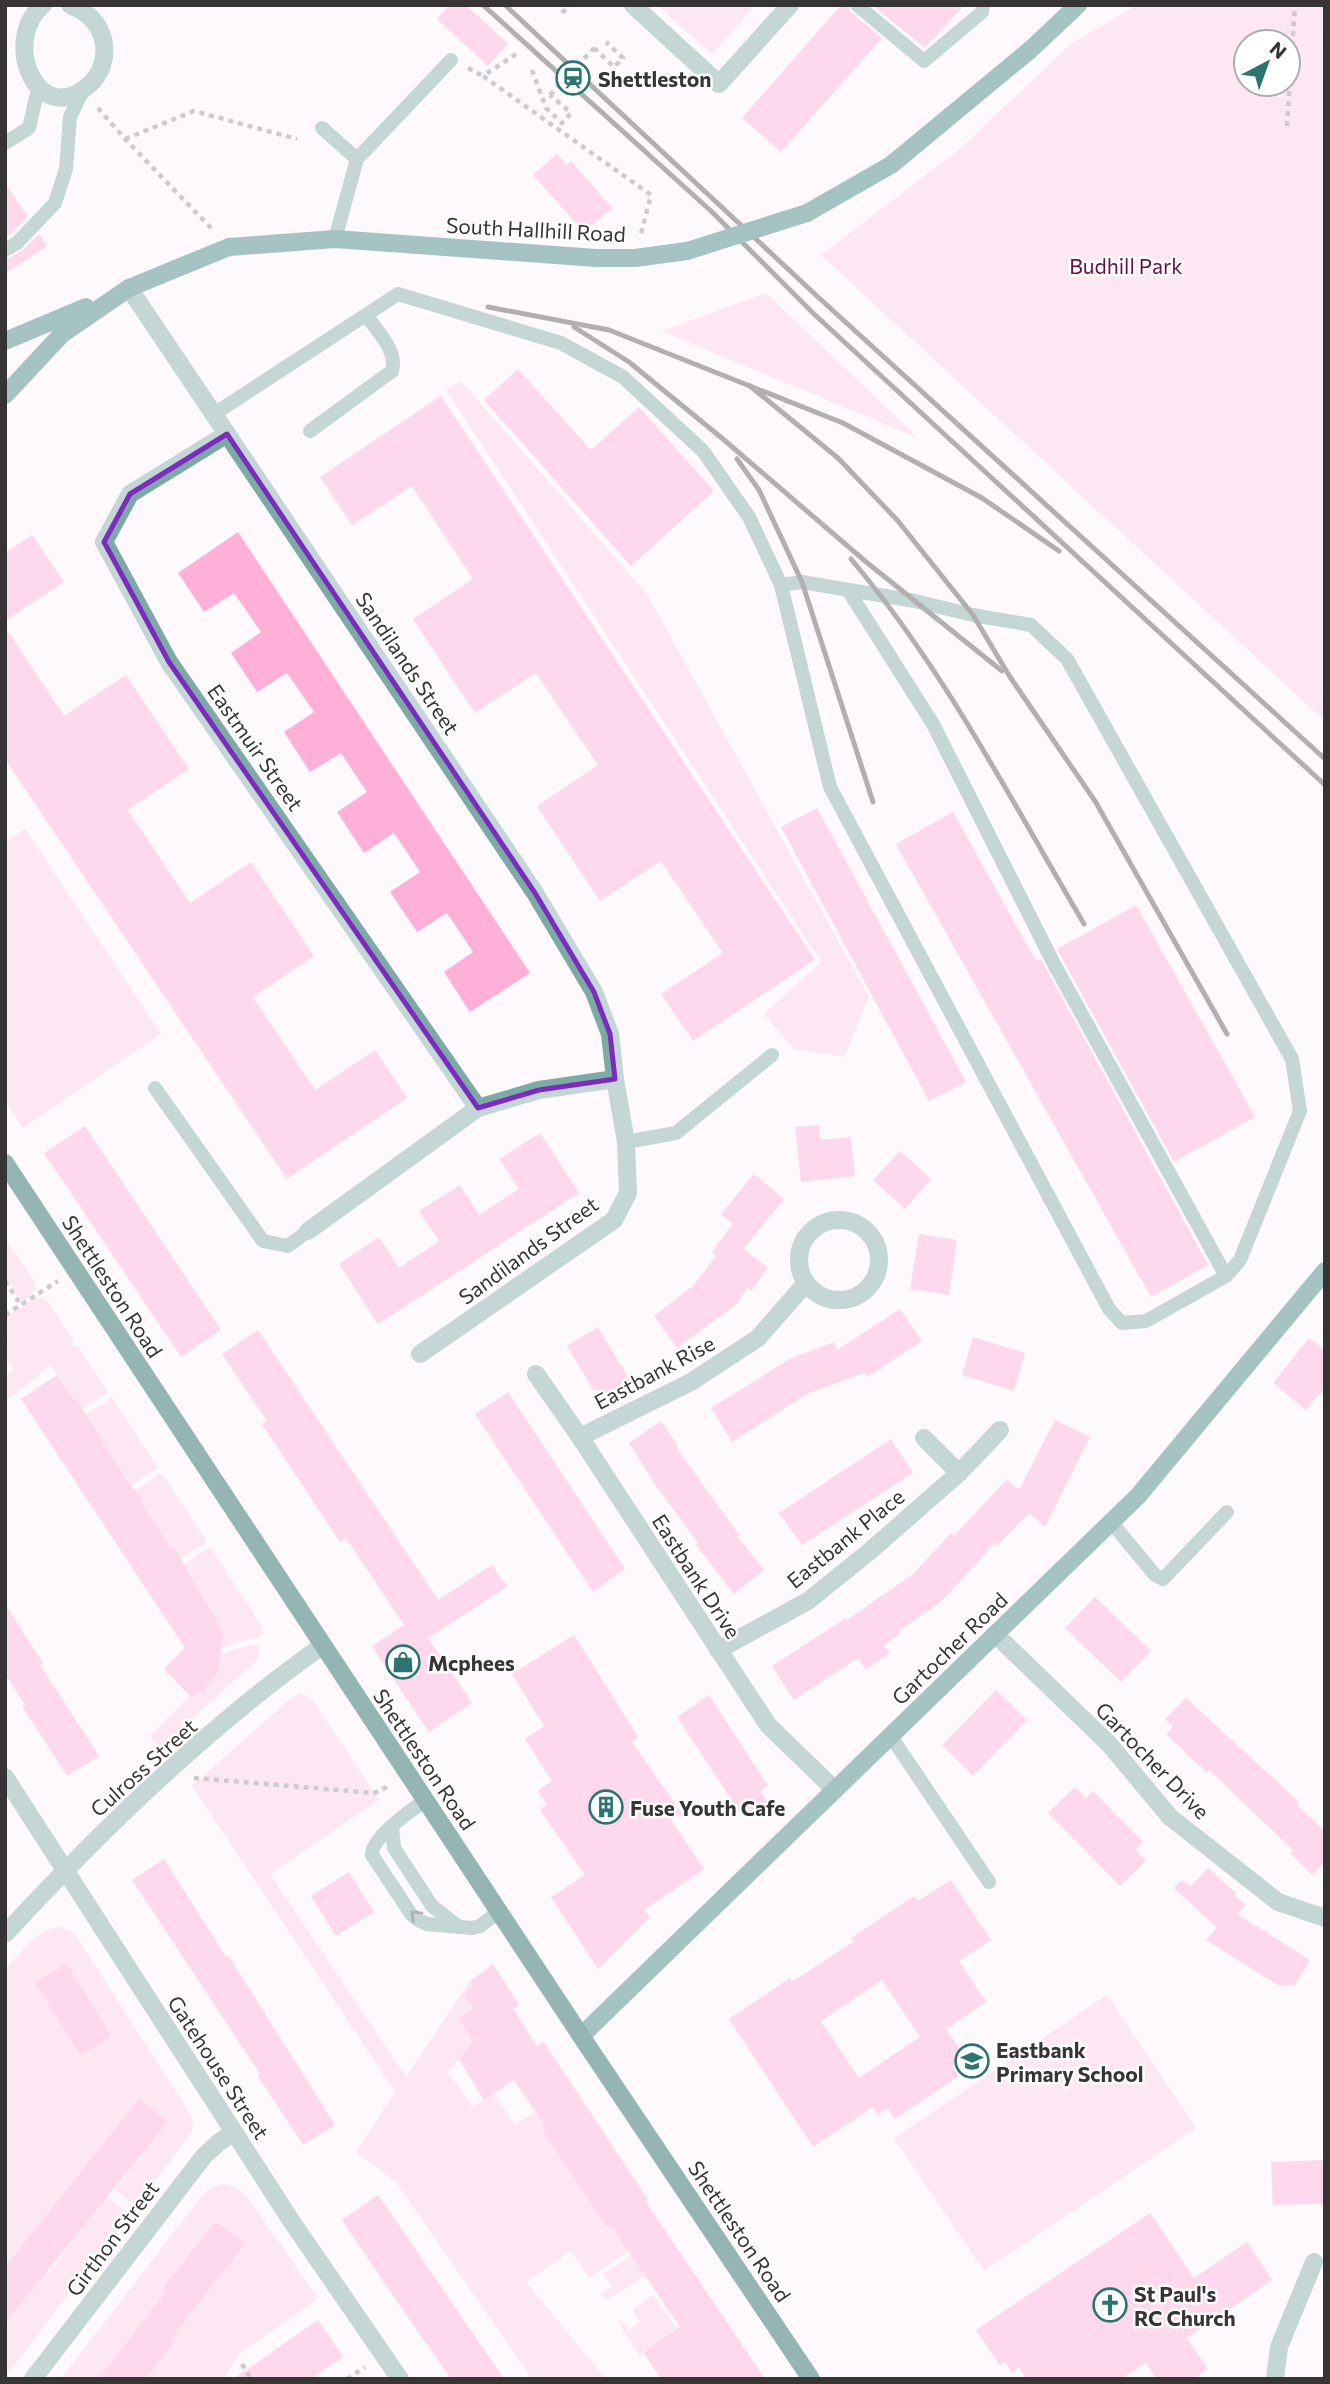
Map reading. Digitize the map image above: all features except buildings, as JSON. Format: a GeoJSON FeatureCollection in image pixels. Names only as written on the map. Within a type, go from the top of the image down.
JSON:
{"type":"FeatureCollection","features":[{"type":"Feature","properties":{"kind":"main road","name":"Shettleston Road"},"geometry":{"type":"LineString","coordinates":[[5,1163],[425,1801],[811,2379]]}},
{"type":"Feature","properties":{"kind":"street"},"geometry":{"type":"LineString","coordinates":[[43,5],[22,19],[14,31],[8,57],[24,84],[37,93],[52,97],[68,96],[83,90],[100,71],[104,47],[101,33],[84,11],[70,5]]}},
{"type":"Feature","properties":{"kind":"street"},"geometry":{"type":"LineString","coordinates":[[633,5],[719,84],[790,5]]}},
{"type":"Feature","properties":{"kind":"street","name":"South Hallhill Road"},"geometry":{"type":"LineString","coordinates":[[5,395],[62,334],[130,288],[229,247],[335,239],[596,258],[635,258],[687,251],[807,213],[891,165],[1030,50],[1078,5]]}},
{"type":"Feature","properties":{"kind":"street"},"geometry":{"type":"LineString","coordinates":[[5,341],[130,288]]}},
{"type":"Feature","properties":{"kind":"street","name":"Sandilands Street"},"geometry":{"type":"LineString","coordinates":[[130,288],[542,904],[594,992],[610,1034],[626,1142],[628,1193],[614,1220],[420,1354]]}},
{"type":"Feature","properties":{"kind":"street","name":"Eastmuir Street"},"geometry":{"type":"LineString","coordinates":[[227,434],[130,494],[104,542],[169,662],[478,1108]]}},
{"type":"Feature","properties":{"kind":"street"},"geometry":{"type":"LineString","coordinates":[[308,1231],[478,1108],[539,1090],[615,1079]]}},
{"type":"Feature","properties":{"kind":"street"},"geometry":{"type":"LineString","coordinates":[[841,1219],[865,1228],[873,1238],[879,1251],[880,1265],[876,1278],[868,1289],[843,1301],[816,1293],[806,1283],[800,1272],[798,1259],[807,1235],[816,1226],[841,1219]]}},
{"type":"Feature","properties":{"kind":"street","name":"Gartocher Road"},"geometry":{"type":"LineString","coordinates":[[581,2036],[1138,1496],[1325,1271]]}},
{"type":"Feature","properties":{"kind":"street","name":"Eastbank Rise"},"geometry":{"type":"LineString","coordinates":[[580,1437],[691,1382],[758,1338],[806,1283]]}},
{"type":"Feature","properties":{"kind":"street","name":"Eastbank Drive"},"geometry":{"type":"LineString","coordinates":[[536,1374],[768,1725],[835,1790]]}},
{"type":"Feature","properties":{"kind":"street","name":"Eastbank Place"},"geometry":{"type":"LineString","coordinates":[[718,1650],[808,1601],[870,1551],[958,1473],[1000,1430]]}},
{"type":"Feature","properties":{"kind":"street"},"geometry":{"type":"LineString","coordinates":[[924,1438],[958,1473]]}},
{"type":"Feature","properties":{"kind":"street","name":"Gartocher Drive"},"geometry":{"type":"LineString","coordinates":[[996,1635],[1109,1744],[1170,1817],[1278,1902],[1325,1918]]}},
{"type":"Feature","properties":{"kind":"street","name":"Culross Street"},"geometry":{"type":"LineString","coordinates":[[5,1934],[66,1871],[180,1763],[277,1678],[323,1646]]}},
{"type":"Feature","properties":{"kind":"street","name":"Gatehouse Street"},"geometry":{"type":"LineString","coordinates":[[5,1777],[307,2244],[400,2379]]}},
{"type":"Feature","properties":{"kind":"street","name":"Girthon Street"},"geometry":{"type":"LineString","coordinates":[[33,2379],[194,2169],[210,2150],[234,2132]]}},
{"type":"Feature","properties":{"kind":"street"},"geometry":{"type":"LineString","coordinates":[[1275,2379],[1279,2347],[1314,2262]]}},
{"type":"Feature","properties":{"kind":"lane"},"geometry":{"type":"LineString","coordinates":[[856,5],[924,61],[982,12],[983,5]]}},
{"type":"Feature","properties":{"kind":"lane"},"geometry":{"type":"LineString","coordinates":[[335,239],[357,159],[452,60]]}},
{"type":"Feature","properties":{"kind":"lane"},"geometry":{"type":"LineString","coordinates":[[5,250],[17,243],[55,203],[66,169],[70,117],[83,90]]}},
{"type":"Feature","properties":{"kind":"lane"},"geometry":{"type":"LineString","coordinates":[[5,143],[29,128],[37,93]]}},
{"type":"Feature","properties":{"kind":"lane"},"geometry":{"type":"LineString","coordinates":[[322,128],[357,159]]}},
{"type":"Feature","properties":{"kind":"lane"},"geometry":{"type":"LineString","coordinates":[[214,414],[398,294],[561,343],[623,377],[703,452],[749,517],[781,585],[830,787],[1108,1309],[1122,1323],[1146,1321],[1226,1276],[1240,1260],[1300,1111],[1292,1059],[1067,659],[1031,625],[802,582],[781,585]]}},
{"type":"Feature","properties":{"kind":"lane"},"geometry":{"type":"LineString","coordinates":[[310,431],[392,371],[395,362],[366,315]]}},
{"type":"Feature","properties":{"kind":"lane"},"geometry":{"type":"LineString","coordinates":[[848,590],[933,724],[1054,964],[1226,1276]]}},
{"type":"Feature","properties":{"kind":"lane"},"geometry":{"type":"LineString","coordinates":[[626,1142],[676,1133],[772,1055]]}},
{"type":"Feature","properties":{"kind":"lane"},"geometry":{"type":"LineString","coordinates":[[155,1088],[263,1241],[288,1246],[308,1231]]}},
{"type":"Feature","properties":{"kind":"lane"},"geometry":{"type":"LineString","coordinates":[[1111,1522],[1158,1578],[1163,1579],[1227,1512]]}},
{"type":"Feature","properties":{"kind":"lane"},"geometry":{"type":"LineString","coordinates":[[890,1735],[989,1882]]}},
{"type":"Feature","properties":{"kind":"lane"},"geometry":{"type":"LineString","coordinates":[[425,1801],[404,1815],[373,1846],[371,1852],[411,1914],[422,1923],[460,1928],[476,1927],[499,1912]]}},
{"type":"Feature","properties":{"kind":"lane"},"geometry":{"type":"LineString","coordinates":[[392,1827],[394,1847],[432,1906],[460,1928]]}},
{"type":"Feature","properties":{"kind":"path"},"geometry":{"type":"LineString","coordinates":[[562,13],[570,5]]}},
{"type":"Feature","properties":{"kind":"path"},"geometry":{"type":"LineString","coordinates":[[1287,126],[1294,5]]}},
{"type":"Feature","properties":{"kind":"path"},"geometry":{"type":"LineString","coordinates":[[532,70],[546,108],[562,123],[570,113],[550,95],[594,48],[614,67],[623,58],[606,42]]}},
{"type":"Feature","properties":{"kind":"path"},"geometry":{"type":"LineString","coordinates":[[516,54],[483,76],[651,195],[635,258]]}},
{"type":"Feature","properties":{"kind":"path"},"geometry":{"type":"LineString","coordinates":[[83,90],[125,139],[229,247]]}},
{"type":"Feature","properties":{"kind":"path"},"geometry":{"type":"LineString","coordinates":[[125,139],[194,111],[296,139]]}},
{"type":"Feature","properties":{"kind":"path"},"geometry":{"type":"LineString","coordinates":[[5,1281],[21,1305]]}},
{"type":"Feature","properties":{"kind":"path"},"geometry":{"type":"LineString","coordinates":[[5,1315],[42,1291]]}},
{"type":"Feature","properties":{"kind":"path"},"geometry":{"type":"LineString","coordinates":[[180,1763],[187,1774],[194,1778],[374,1793],[408,1774]]}},
{"type":"Feature","properties":{"kind":"path"},"geometry":{"type":"LineString","coordinates":[[242,2364],[251,2379]]}},
{"type":"Feature","properties":{"kind":"highlighted area"},"geometry":{"type":"Polygon","coordinates":[[[227,434],[535,893],[594,992],[610,1034],[615,1079],[539,1090],[478,1108],[169,662],[104,542],[130,494],[227,434]]]}},
{"type":"Feature","properties":{"kind":"green space"},"geometry":{"type":"Polygon","coordinates":[[[657,5],[755,5],[712,54],[657,5]]]}},
{"type":"Feature","properties":{"kind":"green space","name":"Budhill Park"},"geometry":{"type":"Polygon","coordinates":[[[1137,5],[1325,5],[1325,721],[821,255],[961,148],[1071,44],[1137,5]]]}},
{"type":"Feature","properties":{"kind":"green space"},"geometry":{"type":"Polygon","coordinates":[[[766,293],[918,438],[662,331],[766,293]]]}},
{"type":"Feature","properties":{"kind":"green space"},"geometry":{"type":"Polygon","coordinates":[[[461,381],[647,594],[869,997],[844,1057],[794,1049],[764,1014],[821,962],[446,390],[461,381]]]}},
{"type":"Feature","properties":{"kind":"green space"},"geometry":{"type":"Polygon","coordinates":[[[25,829],[161,1034],[23,1128],[5,1100],[5,842],[25,829]]]}},
{"type":"Feature","properties":{"kind":"green space"},"geometry":{"type":"Polygon","coordinates":[[[5,1238],[36,1284],[33,1294],[22,1301],[5,1277],[5,1238]]]}},
{"type":"Feature","properties":{"kind":"green space"},"geometry":{"type":"Polygon","coordinates":[[[36,1298],[46,1299],[74,1342],[74,1347],[77,1345],[108,1392],[80,1410],[77,1400],[73,1399],[51,1365],[5,1402],[5,1375],[14,1369],[5,1356],[5,1340],[10,1337],[5,1330],[5,1317],[36,1298]]]}},
{"type":"Feature","properties":{"kind":"green space"},"geometry":{"type":"Polygon","coordinates":[[[112,1398],[158,1468],[130,1486],[126,1475],[123,1475],[91,1426],[89,1418],[84,1416],[112,1398]]]}},
{"type":"Feature","properties":{"kind":"green space"},"geometry":{"type":"Polygon","coordinates":[[[161,1473],[207,1542],[179,1560],[175,1549],[172,1549],[141,1502],[142,1498],[134,1491],[161,1473]]]}},
{"type":"Feature","properties":{"kind":"green space"},"geometry":{"type":"Polygon","coordinates":[[[210,1547],[262,1626],[260,1638],[221,1648],[213,1613],[210,1607],[206,1607],[203,1602],[205,1600],[190,1576],[191,1573],[183,1565],[210,1547]]]}},
{"type":"Feature","properties":{"kind":"green space"},"geometry":{"type":"Polygon","coordinates":[[[253,1644],[260,1645],[258,1659],[159,1749],[150,1736],[190,1696],[193,1698],[205,1689],[218,1673],[220,1654],[253,1644]]]}},
{"type":"Feature","properties":{"kind":"green space"},"geometry":{"type":"Polygon","coordinates":[[[300,1694],[313,1701],[379,1800],[270,1874],[406,2077],[470,1981],[473,1986],[464,1993],[473,2009],[459,2018],[469,2034],[491,2021],[448,2072],[472,2107],[494,2093],[515,2125],[536,2111],[547,2128],[543,2132],[606,2227],[584,2243],[611,2226],[629,2251],[589,2278],[571,2251],[526,2282],[606,2379],[532,2379],[396,2182],[356,2152],[395,2092],[192,1786],[289,1700],[300,1694]]]}},
{"type":"Feature","properties":{"kind":"green space"},"geometry":{"type":"Polygon","coordinates":[[[62,1927],[71,1931],[78,1939],[189,2112],[193,2121],[192,2132],[136,2206],[115,2190],[168,2122],[139,2100],[79,2176],[130,2214],[5,2377],[5,1970],[37,1936],[53,1928],[62,1927]],[[66,1964],[35,1983],[81,2056],[112,2036],[66,1964]],[[71,2184],[18,2251],[47,2274],[100,2206],[71,2184]]]}},
{"type":"Feature","properties":{"kind":"green space"},"geometry":{"type":"Polygon","coordinates":[[[1107,1995],[1196,2128],[984,2271],[894,2138],[1107,1995]]]}},
{"type":"Feature","properties":{"kind":"green space"},"geometry":{"type":"Polygon","coordinates":[[[223,2184],[236,2187],[249,2199],[318,2299],[239,2354],[224,2379],[146,2379],[176,2340],[147,2317],[98,2379],[61,2379],[200,2198],[209,2189],[223,2184]],[[217,2221],[164,2288],[192,2312],[245,2244],[217,2221]]]}},
{"type":"Feature","properties":{"kind":"green space"},"geometry":{"type":"Polygon","coordinates":[[[631,2255],[645,2276],[608,2300],[600,2294],[612,2286],[603,2274],[631,2255]]]}},
{"type":"Feature","properties":{"kind":"green space"},"geometry":{"type":"Polygon","coordinates":[[[654,2295],[677,2329],[643,2351],[640,2356],[620,2325],[620,2319],[629,2330],[640,2322],[633,2309],[654,2295]]]}},
{"type":"Feature","properties":{"kind":"railway"},"geometry":{"type":"LineString","coordinates":[[483,5],[711,211],[814,314],[1325,785]]}},
{"type":"Feature","properties":{"kind":"railway"},"geometry":{"type":"LineString","coordinates":[[505,5],[818,297],[1325,759]]}},
{"type":"Feature","properties":{"kind":"railway"},"geometry":{"type":"LineString","coordinates":[[488,307],[609,330],[843,423],[982,498],[1059,551]]}},
{"type":"Feature","properties":{"kind":"railway"},"geometry":{"type":"LineString","coordinates":[[574,327],[629,362],[865,561],[1002,671]]}},
{"type":"Feature","properties":{"kind":"railway"},"geometry":{"type":"LineString","coordinates":[[750,386],[838,458],[898,521],[973,615],[1010,677],[1095,801],[1227,1034]]}},
{"type":"Feature","properties":{"kind":"railway"},"geometry":{"type":"LineString","coordinates":[[737,459],[759,490],[802,582],[873,802]]}},
{"type":"Feature","properties":{"kind":"railway"},"geometry":{"type":"LineString","coordinates":[[851,559],[885,601],[946,690],[1084,924]]}},
{"type":"Feature","properties":{"kind":"place","name":"Shettleston"},"geometry":{"type":"Point","coordinates":[573,78]}},
{"type":"Feature","properties":{"kind":"place","name":"Mcphees"},"geometry":{"type":"Point","coordinates":[403,1662]}},
{"type":"Feature","properties":{"kind":"place","name":"Fuse Youth Cafe"},"geometry":{"type":"Point","coordinates":[606,1807]}},
{"type":"Feature","properties":{"kind":"place","name":"Eastbank Primary School"},"geometry":{"type":"Point","coordinates":[972,2061]}},
{"type":"Feature","properties":{"kind":"place","name":"St Paul's RC Church"},"geometry":{"type":"Point","coordinates":[1110,2305]}}]}
